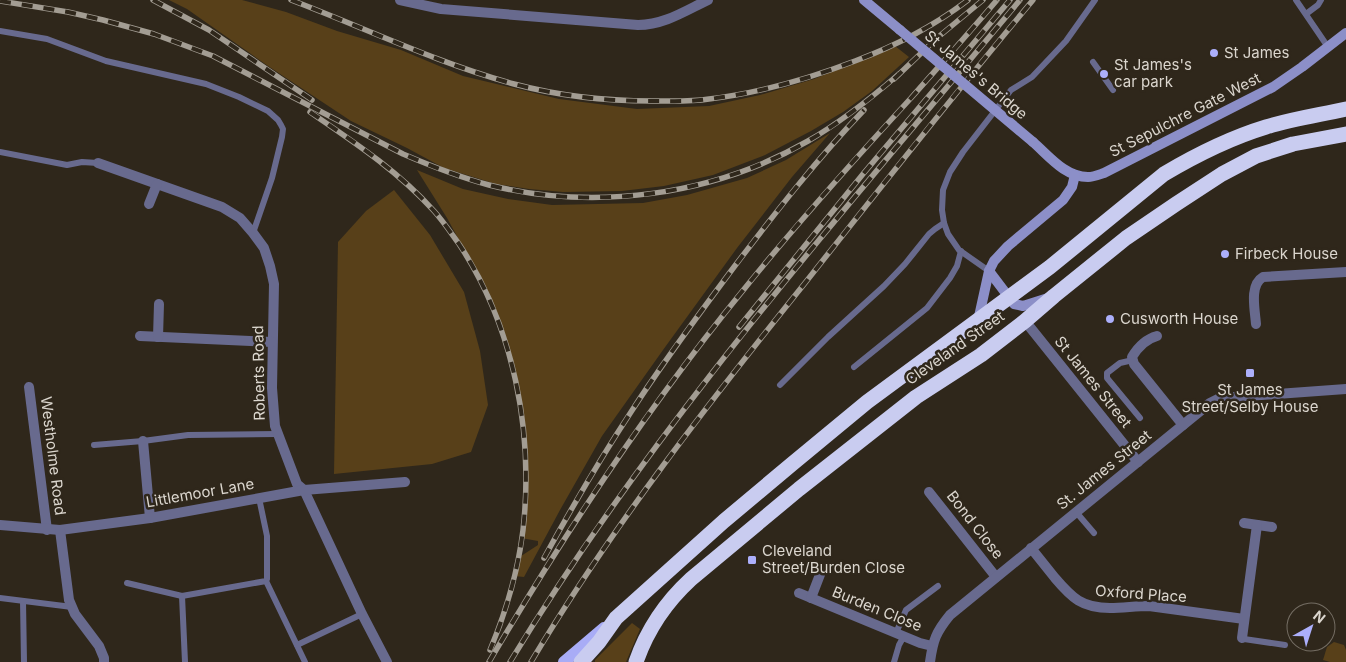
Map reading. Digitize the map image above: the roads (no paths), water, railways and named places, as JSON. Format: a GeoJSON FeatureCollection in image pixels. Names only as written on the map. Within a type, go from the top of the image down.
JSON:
{"type":"FeatureCollection","features":[{"type":"Feature","properties":{"kind":"highway","name":"Cleveland Street"},"geometry":{"type":"LineString","coordinates":[[581,662],[599,642],[616,618],[724,521],[792,464],[867,402],[1050,267],[1164,174],[1214,147],[1245,134],[1287,122],[1346,109]]}},
{"type":"Feature","properties":{"kind":"highway","name":"Cleveland Street"},"geometry":{"type":"LineString","coordinates":[[636,662],[645,639],[663,609],[691,579],[799,489],[916,397],[981,354],[1025,321],[1126,238],[1176,204],[1256,156],[1275,149],[1346,134]]}},
{"type":"Feature","properties":{"kind":"main road","name":"Cleveland Street"},"geometry":{"type":"LineString","coordinates":[[564,662],[616,618]]}},
{"type":"Feature","properties":{"kind":"street"},"geometry":{"type":"LineString","coordinates":[[400,0],[441,9],[638,25],[652,25],[664,21],[708,0]]}},
{"type":"Feature","properties":{"kind":"street","name":"St James's Bridge"},"geometry":{"type":"LineString","coordinates":[[864,0],[1061,167],[1075,175]]}},
{"type":"Feature","properties":{"kind":"street","name":"St Sepulchre Gate West"},"geometry":{"type":"LineString","coordinates":[[1075,175],[1089,177],[1104,173],[1273,87],[1302,68],[1346,33]]}},
{"type":"Feature","properties":{"kind":"street","name":"Roberts Road"},"geometry":{"type":"LineString","coordinates":[[98,163],[222,207],[240,218],[264,248],[274,284],[272,388],[275,426],[297,484],[304,490],[362,614],[388,662]]}},
{"type":"Feature","properties":{"kind":"street"},"geometry":{"type":"LineString","coordinates":[[978,321],[989,271],[994,261],[1008,246],[1063,200],[1072,187],[1075,175]]}},
{"type":"Feature","properties":{"kind":"street"},"geometry":{"type":"LineString","coordinates":[[149,204],[156,184]]}},
{"type":"Feature","properties":{"kind":"street"},"geometry":{"type":"LineString","coordinates":[[989,271],[1014,304],[1023,306],[1054,296]]}},
{"type":"Feature","properties":{"kind":"street"},"geometry":{"type":"LineString","coordinates":[[1256,324],[1254,290],[1259,279],[1263,277],[1346,272]]}},
{"type":"Feature","properties":{"kind":"street"},"geometry":{"type":"LineString","coordinates":[[158,304],[158,337]]}},
{"type":"Feature","properties":{"kind":"street","name":"St James Street"},"geometry":{"type":"LineString","coordinates":[[1025,321],[1138,462]]}},
{"type":"Feature","properties":{"kind":"street"},"geometry":{"type":"LineString","coordinates":[[140,336],[272,342]]}},
{"type":"Feature","properties":{"kind":"street"},"geometry":{"type":"LineString","coordinates":[[1157,336],[1150,338],[1136,351],[1132,357],[1134,364],[1183,425]]}},
{"type":"Feature","properties":{"kind":"street","name":"Westholme Road"},"geometry":{"type":"LineString","coordinates":[[29,386],[47,530]]}},
{"type":"Feature","properties":{"kind":"street","name":"St. James Street"},"geometry":{"type":"LineString","coordinates":[[930,662],[932,646],[936,635],[950,615],[1210,403],[1220,398],[1346,390]]}},
{"type":"Feature","properties":{"kind":"street"},"geometry":{"type":"LineString","coordinates":[[143,441],[150,518]]}},
{"type":"Feature","properties":{"kind":"street","name":"Littlemoor Lane"},"geometry":{"type":"LineString","coordinates":[[0,525],[60,530],[150,518],[304,490],[405,482]]}},
{"type":"Feature","properties":{"kind":"street","name":"Bond Close"},"geometry":{"type":"LineString","coordinates":[[930,492],[996,577]]}},
{"type":"Feature","properties":{"kind":"street"},"geometry":{"type":"LineString","coordinates":[[1244,523],[1272,528]]}},
{"type":"Feature","properties":{"kind":"street"},"geometry":{"type":"LineString","coordinates":[[1242,638],[1257,525]]}},
{"type":"Feature","properties":{"kind":"street"},"geometry":{"type":"LineString","coordinates":[[60,530],[69,600],[75,614],[99,646],[104,662]]}},
{"type":"Feature","properties":{"kind":"street","name":"Oxford Place"},"geometry":{"type":"LineString","coordinates":[[1031,548],[1070,595],[1091,606],[1110,608],[1149,606],[1244,619]]}},
{"type":"Feature","properties":{"kind":"street","name":"Burden Close"},"geometry":{"type":"LineString","coordinates":[[811,598],[821,572]]}},
{"type":"Feature","properties":{"kind":"street","name":"Burden Close"},"geometry":{"type":"LineString","coordinates":[[799,593],[932,646]]}},
{"type":"Feature","properties":{"kind":"lane"},"geometry":{"type":"LineString","coordinates":[[989,271],[961,251],[948,234],[942,210],[942,190],[950,172],[963,152],[1011,90],[1032,77],[1066,41],[1096,0]]}},
{"type":"Feature","properties":{"kind":"lane"},"geometry":{"type":"LineString","coordinates":[[1296,0],[1328,47]]}},
{"type":"Feature","properties":{"kind":"lane"},"geometry":{"type":"LineString","coordinates":[[1306,14],[1318,5],[1321,0]]}},
{"type":"Feature","properties":{"kind":"lane"},"geometry":{"type":"LineString","coordinates":[[0,31],[47,39],[106,61],[206,84],[268,111],[278,120],[283,129],[272,178],[253,233]]}},
{"type":"Feature","properties":{"kind":"lane"},"geometry":{"type":"LineString","coordinates":[[1093,62],[1113,90]]}},
{"type":"Feature","properties":{"kind":"lane"},"geometry":{"type":"LineString","coordinates":[[0,152],[67,165],[82,162],[98,163]]}},
{"type":"Feature","properties":{"kind":"lane"},"geometry":{"type":"LineString","coordinates":[[780,385],[828,337],[884,286],[929,234],[944,223]]}},
{"type":"Feature","properties":{"kind":"lane"},"geometry":{"type":"LineString","coordinates":[[854,367],[927,308],[950,278],[957,266],[961,251]]}},
{"type":"Feature","properties":{"kind":"lane"},"geometry":{"type":"LineString","coordinates":[[1133,360],[1120,363],[1107,373],[1107,378],[1140,418]]}},
{"type":"Feature","properties":{"kind":"lane"},"geometry":{"type":"LineString","coordinates":[[94,445],[188,435],[278,434]]}},
{"type":"Feature","properties":{"kind":"lane"},"geometry":{"type":"LineString","coordinates":[[259,498],[267,536],[268,579],[266,581],[305,662]]}},
{"type":"Feature","properties":{"kind":"lane"},"geometry":{"type":"LineString","coordinates":[[1076,512],[1094,532]]}},
{"type":"Feature","properties":{"kind":"lane"},"geometry":{"type":"LineString","coordinates":[[127,583],[182,596],[266,581]]}},
{"type":"Feature","properties":{"kind":"lane"},"geometry":{"type":"LineString","coordinates":[[894,662],[906,610],[938,586]]}},
{"type":"Feature","properties":{"kind":"lane"},"geometry":{"type":"LineString","coordinates":[[182,596],[185,662]]}},
{"type":"Feature","properties":{"kind":"lane"},"geometry":{"type":"LineString","coordinates":[[0,598],[72,607]]}},
{"type":"Feature","properties":{"kind":"lane"},"geometry":{"type":"LineString","coordinates":[[23,601],[24,662]]}},
{"type":"Feature","properties":{"kind":"lane"},"geometry":{"type":"LineString","coordinates":[[297,645],[362,614]]}},
{"type":"Feature","properties":{"kind":"lane"},"geometry":{"type":"LineString","coordinates":[[1242,638],[1244,640],[1285,646]]}},
{"type":"Feature","properties":{"kind":"railway"},"geometry":{"type":"LineString","coordinates":[[153,0],[209,30],[312,100]]}},
{"type":"Feature","properties":{"kind":"railway"},"geometry":{"type":"LineString","coordinates":[[291,0],[429,56],[485,76],[548,92],[634,101],[702,100],[783,85],[837,68],[885,49],[914,35],[968,0]]}},
{"type":"Feature","properties":{"kind":"railway"},"geometry":{"type":"LineString","coordinates":[[894,79],[937,38],[983,0]]}},
{"type":"Feature","properties":{"kind":"railway"},"geometry":{"type":"LineString","coordinates":[[489,662],[579,517],[675,377],[765,263],[997,0]]}},
{"type":"Feature","properties":{"kind":"railway"},"geometry":{"type":"LineString","coordinates":[[739,327],[863,174],[1010,0]]}},
{"type":"Feature","properties":{"kind":"railway"},"geometry":{"type":"LineString","coordinates":[[510,662],[566,574],[688,404],[819,240],[1020,0]]}},
{"type":"Feature","properties":{"kind":"railway"},"geometry":{"type":"LineString","coordinates":[[531,662],[594,563],[696,421],[918,141],[1033,0]]}},
{"type":"Feature","properties":{"kind":"railway"},"geometry":{"type":"LineString","coordinates":[[0,1],[68,12],[154,34],[213,56],[403,154],[435,167],[489,185],[529,193],[570,197],[611,197],[652,193],[693,186],[733,175],[771,160],[820,134],[855,110],[899,74]]}},
{"type":"Feature","properties":{"kind":"railway"},"geometry":{"type":"LineString","coordinates":[[544,558],[608,448],[681,338],[813,167],[864,110]]}},
{"type":"Feature","properties":{"kind":"railway"},"geometry":{"type":"LineString","coordinates":[[310,112],[391,170],[420,196],[437,215],[459,244],[478,276],[494,310],[506,345],[516,381],[522,418],[526,493],[523,530],[515,576],[490,650]]}},
{"type":"Feature","properties":{"kind":"place","name":"St James"},"geometry":{"type":"Point","coordinates":[1214,53]}},
{"type":"Feature","properties":{"kind":"place","name":"St James's car park"},"geometry":{"type":"Point","coordinates":[1104,74]}},
{"type":"Feature","properties":{"kind":"place","name":"Firbeck House"},"geometry":{"type":"Point","coordinates":[1225,254]}},
{"type":"Feature","properties":{"kind":"place","name":"Cusworth House"},"geometry":{"type":"Point","coordinates":[1110,319]}},
{"type":"Feature","properties":{"kind":"place","name":"St James Street/Selby House"},"geometry":{"type":"Point","coordinates":[1250,373]}},
{"type":"Feature","properties":{"kind":"place","name":"Cleveland Street/Burden Close"},"geometry":{"type":"Point","coordinates":[752,560]}}]}
